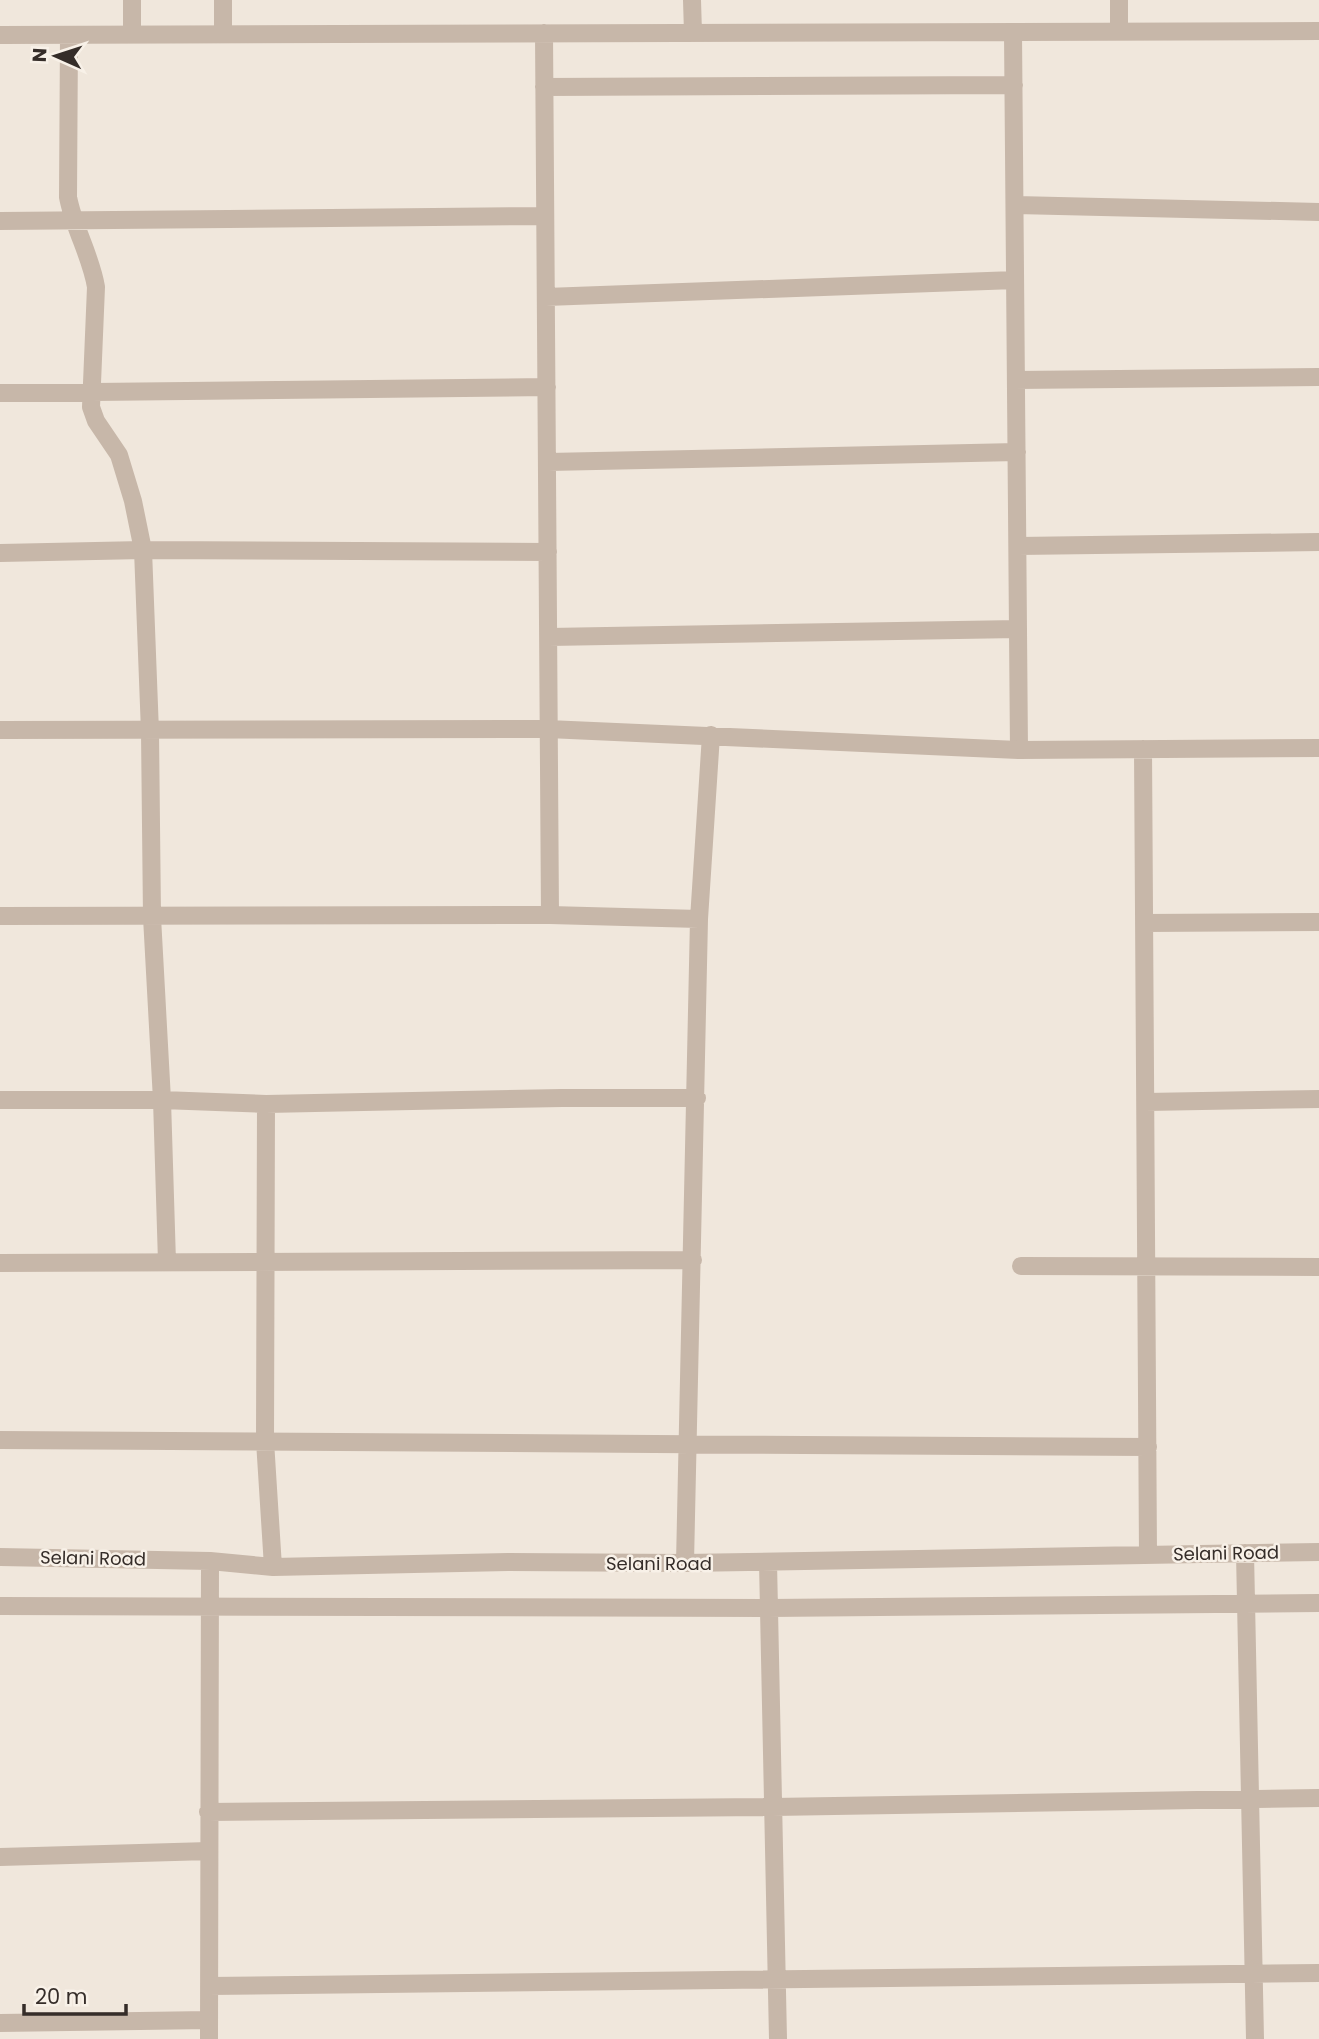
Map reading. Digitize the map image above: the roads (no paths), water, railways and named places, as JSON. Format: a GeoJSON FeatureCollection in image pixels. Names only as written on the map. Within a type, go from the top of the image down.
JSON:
{"type":"FeatureCollection","features":[{"type":"Feature","properties":{"kind":"street"},"geometry":{"type":"LineString","coordinates":[[132,0],[132,34]]}},
{"type":"Feature","properties":{"kind":"street"},"geometry":{"type":"LineString","coordinates":[[223,0],[223,34]]}},
{"type":"Feature","properties":{"kind":"street"},"geometry":{"type":"LineString","coordinates":[[692,0],[693,33]]}},
{"type":"Feature","properties":{"kind":"street"},"geometry":{"type":"LineString","coordinates":[[1119,0],[1119,31]]}},
{"type":"Feature","properties":{"kind":"street"},"geometry":{"type":"LineString","coordinates":[[0,35],[1319,31]]}},
{"type":"Feature","properties":{"kind":"street"},"geometry":{"type":"LineString","coordinates":[[544,33],[550,915]]}},
{"type":"Feature","properties":{"kind":"street"},"geometry":{"type":"LineString","coordinates":[[1013,33],[1019,750]]}},
{"type":"Feature","properties":{"kind":"street"},"geometry":{"type":"LineString","coordinates":[[69,36],[68,197],[72,221],[93,268],[96,287],[90,407],[118,455],[144,550],[152,917],[167,1262]]}},
{"type":"Feature","properties":{"kind":"street"},"geometry":{"type":"LineString","coordinates":[[544,87],[1014,85]]}},
{"type":"Feature","properties":{"kind":"street"},"geometry":{"type":"LineString","coordinates":[[1015,205],[1319,212]]}},
{"type":"Feature","properties":{"kind":"street"},"geometry":{"type":"LineString","coordinates":[[0,221],[545,216]]}},
{"type":"Feature","properties":{"kind":"street"},"geometry":{"type":"LineString","coordinates":[[546,297],[1015,280]]}},
{"type":"Feature","properties":{"kind":"street"},"geometry":{"type":"LineString","coordinates":[[1016,380],[1319,377]]}},
{"type":"Feature","properties":{"kind":"street"},"geometry":{"type":"LineString","coordinates":[[0,393],[547,387]]}},
{"type":"Feature","properties":{"kind":"street"},"geometry":{"type":"LineString","coordinates":[[548,462],[1017,452]]}},
{"type":"Feature","properties":{"kind":"street"},"geometry":{"type":"LineString","coordinates":[[1018,546],[1319,542]]}},
{"type":"Feature","properties":{"kind":"street"},"geometry":{"type":"LineString","coordinates":[[0,553],[144,550],[548,552]]}},
{"type":"Feature","properties":{"kind":"street"},"geometry":{"type":"LineString","coordinates":[[548,637],[1018,629]]}},
{"type":"Feature","properties":{"kind":"street"},"geometry":{"type":"LineString","coordinates":[[0,730],[150,732],[548,729],[1019,750],[1319,748]]}},
{"type":"Feature","properties":{"kind":"street"},"geometry":{"type":"LineString","coordinates":[[685,1563],[699,919],[711,735]]}},
{"type":"Feature","properties":{"kind":"street"},"geometry":{"type":"LineString","coordinates":[[1143,749],[1148,1555]]}},
{"type":"Feature","properties":{"kind":"street"},"geometry":{"type":"LineString","coordinates":[[0,916],[550,915],[699,919]]}},
{"type":"Feature","properties":{"kind":"street"},"geometry":{"type":"LineString","coordinates":[[1144,923],[1319,922]]}},
{"type":"Feature","properties":{"kind":"street"},"geometry":{"type":"LineString","coordinates":[[0,1100],[162,1100],[266,1104],[697,1098]]}},
{"type":"Feature","properties":{"kind":"street"},"geometry":{"type":"LineString","coordinates":[[1146,1102],[1319,1099]]}},
{"type":"Feature","properties":{"kind":"street"},"geometry":{"type":"LineString","coordinates":[[266,1104],[265,1441],[273,1567]]}},
{"type":"Feature","properties":{"kind":"street"},"geometry":{"type":"LineString","coordinates":[[0,1263],[693,1261]]}},
{"type":"Feature","properties":{"kind":"street"},"geometry":{"type":"LineString","coordinates":[[1021,1266],[1319,1267]]}},
{"type":"Feature","properties":{"kind":"street"},"geometry":{"type":"LineString","coordinates":[[0,1440],[1148,1447]]}},
{"type":"Feature","properties":{"kind":"street","name":"Selani Road"},"geometry":{"type":"LineString","coordinates":[[0,1557],[210,1560],[273,1567],[1319,1552]]}},
{"type":"Feature","properties":{"kind":"street"},"geometry":{"type":"LineString","coordinates":[[1245,1553],[1255,2039]]}},
{"type":"Feature","properties":{"kind":"street"},"geometry":{"type":"LineString","coordinates":[[209,2039],[210,1560]]}},
{"type":"Feature","properties":{"kind":"street"},"geometry":{"type":"LineString","coordinates":[[768,1562],[778,2039]]}},
{"type":"Feature","properties":{"kind":"street"},"geometry":{"type":"LineString","coordinates":[[0,1605],[769,1608],[1319,1603]]}},
{"type":"Feature","properties":{"kind":"street"},"geometry":{"type":"LineString","coordinates":[[208,1812],[773,1807],[1319,1798]]}},
{"type":"Feature","properties":{"kind":"street"},"geometry":{"type":"LineString","coordinates":[[0,1857],[209,1851]]}},
{"type":"Feature","properties":{"kind":"street"},"geometry":{"type":"LineString","coordinates":[[209,1986],[1319,1973]]}},
{"type":"Feature","properties":{"kind":"street"},"geometry":{"type":"LineString","coordinates":[[0,2023],[209,2020]]}}]}
